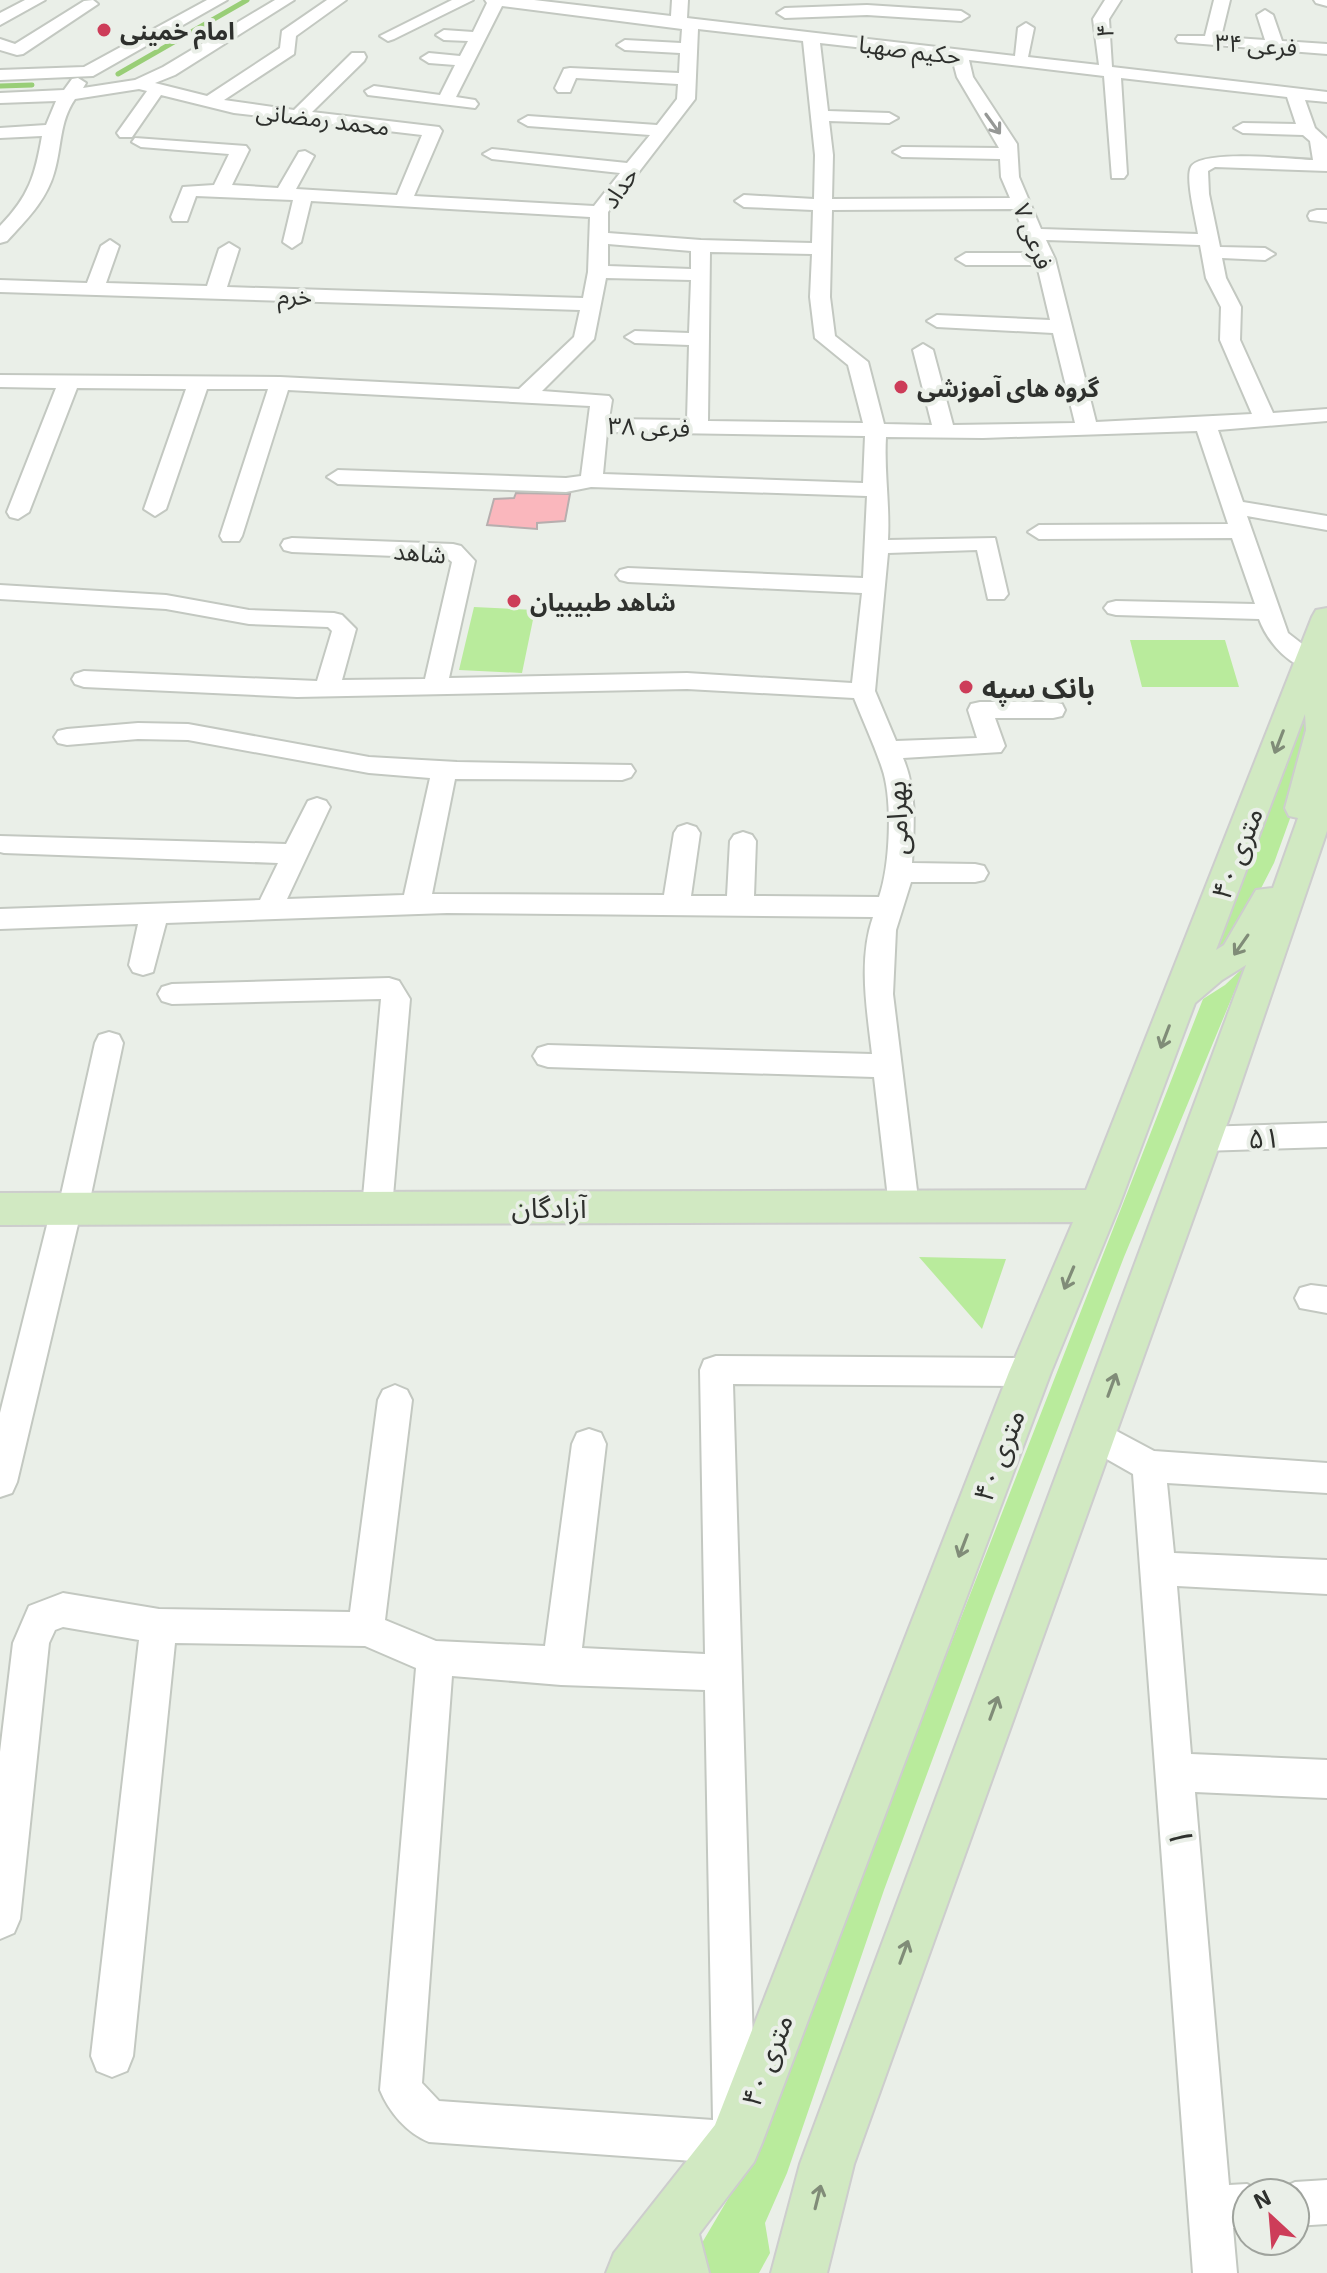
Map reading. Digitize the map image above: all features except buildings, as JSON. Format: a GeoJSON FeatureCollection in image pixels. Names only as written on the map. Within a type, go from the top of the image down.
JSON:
{"type":"FeatureCollection","features":[{"type":"Feature","properties":{"kind":"main road","name":"۴۰ متری"},"geometry":{"type":"LineString","coordinates":[[634,2273],[675,2250],[735,2143],[1030,1372],[1099,1206],[1327,617]]}},
{"type":"Feature","properties":{"kind":"main road"},"geometry":{"type":"LineString","coordinates":[[1310,662],[1311,690],[1321,714],[1322,730],[1299,813],[1318,838]]}},
{"type":"Feature","properties":{"kind":"main road"},"geometry":{"type":"LineString","coordinates":[[799,2273],[827,2164],[1202,1139],[1284,905],[1318,838],[1326,787]]}},
{"type":"Feature","properties":{"kind":"main road"},"geometry":{"type":"LineString","coordinates":[[1181,996],[1209,971],[1236,954],[1267,901],[1289,844],[1318,838]]}},
{"type":"Feature","properties":{"kind":"main road"},"geometry":{"type":"LineString","coordinates":[[1284,905],[1327,870]]}},
{"type":"Feature","properties":{"kind":"main road","name":"آزادگان"},"geometry":{"type":"LineString","coordinates":[[0,1209],[1099,1206]]}},
{"type":"Feature","properties":{"kind":"street"},"geometry":{"type":"LineString","coordinates":[[0,20],[37,0]]}},
{"type":"Feature","properties":{"kind":"street"},"geometry":{"type":"LineString","coordinates":[[0,237],[29,207],[45,173],[53,130],[69,95],[87,72],[219,0]]}},
{"type":"Feature","properties":{"kind":"street"},"geometry":{"type":"LineString","coordinates":[[0,98],[69,95],[148,86],[286,0]]}},
{"type":"Feature","properties":{"kind":"street"},"geometry":{"type":"LineString","coordinates":[[210,102],[288,50],[288,34],[338,0]]}},
{"type":"Feature","properties":{"kind":"street"},"geometry":{"type":"LineString","coordinates":[[388,36],[465,0]]}},
{"type":"Feature","properties":{"kind":"street"},"geometry":{"type":"LineString","coordinates":[[446,100],[495,0]]}},
{"type":"Feature","properties":{"kind":"street","name":"حکیم صهبا"},"geometry":{"type":"LineString","coordinates":[[495,0],[679,12],[782,13],[963,51],[1022,54],[1109,68]]}},
{"type":"Feature","properties":{"kind":"street","name":"حکیم صهبا"},"geometry":{"type":"LineString","coordinates":[[551,0],[679,12],[811,37],[1109,68],[1290,67],[1327,90]]}},
{"type":"Feature","properties":{"kind":"street"},"geometry":{"type":"LineString","coordinates":[[782,13],[866,5],[905,14],[916,0]]}},
{"type":"Feature","properties":{"kind":"street","name":"۴"},"geometry":{"type":"LineString","coordinates":[[1113,0],[1101,19],[1109,68],[1118,174]]}},
{"type":"Feature","properties":{"kind":"street"},"geometry":{"type":"LineString","coordinates":[[1212,40],[1222,0]]}},
{"type":"Feature","properties":{"kind":"street"},"geometry":{"type":"LineString","coordinates":[[0,44],[17,50],[90,4]]}},
{"type":"Feature","properties":{"kind":"street","name":"فرعی ۷"},"geometry":{"type":"LineString","coordinates":[[905,14],[965,9],[965,77],[1008,144],[1010,177],[1045,259],[1087,429]]}},
{"type":"Feature","properties":{"kind":"street","name":"حداد"},"geometry":{"type":"LineString","coordinates":[[523,397],[584,339],[598,272],[599,212],[686,99],[690,27],[679,12]]}},
{"type":"Feature","properties":{"kind":"street"},"geometry":{"type":"LineString","coordinates":[[1265,15],[1290,67],[1307,130],[1318,139],[1325,166],[1213,162],[1199,168],[1216,278],[1231,307],[1230,340],[1241,372],[1265,419]]}},
{"type":"Feature","properties":{"kind":"street"},"geometry":{"type":"LineString","coordinates":[[1022,54],[1026,28]]}},
{"type":"Feature","properties":{"kind":"street"},"geometry":{"type":"LineString","coordinates":[[444,35],[478,37]]}},
{"type":"Feature","properties":{"kind":"street"},"geometry":{"type":"LineString","coordinates":[[599,238],[701,246],[822,249],[820,205],[824,155],[811,37]]}},
{"type":"Feature","properties":{"kind":"street","name":"فرعی ۳۴"},"geometry":{"type":"LineString","coordinates":[[1184,39],[1212,40],[1290,67],[1327,49]]}},
{"type":"Feature","properties":{"kind":"street"},"geometry":{"type":"LineString","coordinates":[[625,45],[688,48]]}},
{"type":"Feature","properties":{"kind":"street"},"geometry":{"type":"LineString","coordinates":[[297,117],[358,57]]}},
{"type":"Feature","properties":{"kind":"street"},"geometry":{"type":"LineString","coordinates":[[429,58],[466,61]]}},
{"type":"Feature","properties":{"kind":"street","name":"حکیم صهبا"},"geometry":{"type":"LineString","coordinates":[[1290,67],[1327,97]]}},
{"type":"Feature","properties":{"kind":"street"},"geometry":{"type":"LineString","coordinates":[[0,75],[87,72]]}},
{"type":"Feature","properties":{"kind":"street"},"geometry":{"type":"LineString","coordinates":[[564,88],[570,73],[688,79]]}},
{"type":"Feature","properties":{"kind":"street"},"geometry":{"type":"LineString","coordinates":[[146,162],[140,140],[148,86]]}},
{"type":"Feature","properties":{"kind":"street","name":"محمد رمضانی"},"geometry":{"type":"LineString","coordinates":[[148,86],[210,102],[297,117],[433,131],[403,201]]}},
{"type":"Feature","properties":{"kind":"street"},"geometry":{"type":"LineString","coordinates":[[374,91],[469,104]]}},
{"type":"Feature","properties":{"kind":"street"},"geometry":{"type":"LineString","coordinates":[[820,116],[889,118]]}},
{"type":"Feature","properties":{"kind":"street"},"geometry":{"type":"LineString","coordinates":[[528,121],[660,130]]}},
{"type":"Feature","properties":{"kind":"street"},"geometry":{"type":"LineString","coordinates":[[1243,128],[1307,130]]}},
{"type":"Feature","properties":{"kind":"street"},"geometry":{"type":"LineString","coordinates":[[0,133],[53,130]]}},
{"type":"Feature","properties":{"kind":"street"},"geometry":{"type":"LineString","coordinates":[[140,140],[240,150],[220,190]]}},
{"type":"Feature","properties":{"kind":"street"},"geometry":{"type":"LineString","coordinates":[[902,152],[1008,154]]}},
{"type":"Feature","properties":{"kind":"street"},"geometry":{"type":"LineString","coordinates":[[492,154],[631,169]]}},
{"type":"Feature","properties":{"kind":"street"},"geometry":{"type":"LineString","coordinates":[[292,242],[293,194],[305,156]]}},
{"type":"Feature","properties":{"kind":"street"},"geometry":{"type":"LineString","coordinates":[[180,217],[189,191],[220,190],[599,212]]}},
{"type":"Feature","properties":{"kind":"street"},"geometry":{"type":"LineString","coordinates":[[744,201],[820,205],[1022,203]]}},
{"type":"Feature","properties":{"kind":"street"},"geometry":{"type":"LineString","coordinates":[[0,204],[29,207]]}},
{"type":"Feature","properties":{"kind":"street"},"geometry":{"type":"LineString","coordinates":[[1035,234],[1210,246],[1265,254]]}},
{"type":"Feature","properties":{"kind":"street"},"geometry":{"type":"LineString","coordinates":[[94,289],[110,246]]}},
{"type":"Feature","properties":{"kind":"street"},"geometry":{"type":"LineString","coordinates":[[697,428],[701,246]]}},
{"type":"Feature","properties":{"kind":"street"},"geometry":{"type":"LineString","coordinates":[[215,293],[229,249]]}},
{"type":"Feature","properties":{"kind":"street","name":"بهرامی"},"geometry":{"type":"LineString","coordinates":[[822,249],[820,297],[825,338],[858,362],[876,432],[873,478],[879,501],[863,691],[896,771],[901,822],[897,872],[882,930],[879,994],[904,1207]]}},
{"type":"Feature","properties":{"kind":"street"},"geometry":{"type":"LineString","coordinates":[[966,259],[1045,259]]}},
{"type":"Feature","properties":{"kind":"street"},"geometry":{"type":"LineString","coordinates":[[598,272],[701,275]]}},
{"type":"Feature","properties":{"kind":"street","name":"خرم"},"geometry":{"type":"LineString","coordinates":[[0,286],[591,304]]}},
{"type":"Feature","properties":{"kind":"street"},"geometry":{"type":"LineString","coordinates":[[937,321],[1063,327]]}},
{"type":"Feature","properties":{"kind":"street"},"geometry":{"type":"LineString","coordinates":[[635,337],[699,339]]}},
{"type":"Feature","properties":{"kind":"street"},"geometry":{"type":"LineString","coordinates":[[923,350],[944,432]]}},
{"type":"Feature","properties":{"kind":"street","name":"فرعی ۳۸"},"geometry":{"type":"LineString","coordinates":[[0,381],[280,383],[602,400],[597,425],[697,428],[944,432],[1205,424],[1327,415]]}},
{"type":"Feature","properties":{"kind":"street"},"geometry":{"type":"LineString","coordinates":[[18,512],[69,381]]}},
{"type":"Feature","properties":{"kind":"street"},"geometry":{"type":"LineString","coordinates":[[155,509],[199,381]]}},
{"type":"Feature","properties":{"kind":"street"},"geometry":{"type":"LineString","coordinates":[[231,536],[280,383]]}},
{"type":"Feature","properties":{"kind":"street"},"geometry":{"type":"LineString","coordinates":[[1205,424],[1277,636],[1310,662]]}},
{"type":"Feature","properties":{"kind":"street"},"geometry":{"type":"LineString","coordinates":[[591,480],[597,425]]}},
{"type":"Feature","properties":{"kind":"street"},"geometry":{"type":"LineString","coordinates":[[338,477],[566,485],[591,480],[876,490]]}},
{"type":"Feature","properties":{"kind":"street"},"geometry":{"type":"LineString","coordinates":[[1233,507],[1327,523]]}},
{"type":"Feature","properties":{"kind":"street"},"geometry":{"type":"LineString","coordinates":[[1039,532],[1242,531]]}},
{"type":"Feature","properties":{"kind":"street"},"geometry":{"type":"LineString","coordinates":[[876,547],[987,543],[996,594]]}},
{"type":"Feature","properties":{"kind":"street","name":"شاهد"},"geometry":{"type":"LineString","coordinates":[[292,545],[453,551],[464,561],[435,688]]}},
{"type":"Feature","properties":{"kind":"street"},"geometry":{"type":"LineString","coordinates":[[628,575],[874,586]]}},
{"type":"Feature","properties":{"kind":"street"},"geometry":{"type":"LineString","coordinates":[[0,592],[166,602],[249,617],[334,620],[344,629],[327,689]]}},
{"type":"Feature","properties":{"kind":"street"},"geometry":{"type":"LineString","coordinates":[[1116,608],[1269,612]]}},
{"type":"Feature","properties":{"kind":"street"},"geometry":{"type":"LineString","coordinates":[[84,679],[327,689],[687,681],[863,691]]}},
{"type":"Feature","properties":{"kind":"street"},"geometry":{"type":"LineString","coordinates":[[188,732],[206,684]]}},
{"type":"Feature","properties":{"kind":"street"},"geometry":{"type":"LineString","coordinates":[[887,750],[992,746],[980,710],[1053,710]]}},
{"type":"Feature","properties":{"kind":"street"},"geometry":{"type":"LineString","coordinates":[[67,737],[138,731],[188,732],[369,765],[444,770],[622,771]]}},
{"type":"Feature","properties":{"kind":"street"},"geometry":{"type":"LineString","coordinates":[[416,904],[444,770]]}},
{"type":"Feature","properties":{"kind":"street"},"geometry":{"type":"LineString","coordinates":[[269,909],[317,807]]}},
{"type":"Feature","properties":{"kind":"street"},"geometry":{"type":"LineString","coordinates":[[676,905],[687,833]]}},
{"type":"Feature","properties":{"kind":"street"},"geometry":{"type":"LineString","coordinates":[[740,906],[743,841]]}},
{"type":"Feature","properties":{"kind":"street"},"geometry":{"type":"LineString","coordinates":[[4,844],[295,854]]}},
{"type":"Feature","properties":{"kind":"street"},"geometry":{"type":"LineString","coordinates":[[897,872],[975,873]]}},
{"type":"Feature","properties":{"kind":"street"},"geometry":{"type":"LineString","coordinates":[[0,919],[416,904],[889,907]]}},
{"type":"Feature","properties":{"kind":"street"},"geometry":{"type":"LineString","coordinates":[[143,965],[154,913]]}},
{"type":"Feature","properties":{"kind":"street"},"geometry":{"type":"LineString","coordinates":[[172,994],[389,988],[396,999],[377,1208]]}},
{"type":"Feature","properties":{"kind":"street"},"geometry":{"type":"LineString","coordinates":[[0,1482],[109,1043]]}},
{"type":"Feature","properties":{"kind":"street"},"geometry":{"type":"LineString","coordinates":[[548,1056],[888,1066]]}},
{"type":"Feature","properties":{"kind":"street","name":"۵۱"},"geometry":{"type":"LineString","coordinates":[[1202,1139],[1327,1135]]}},
{"type":"Feature","properties":{"kind":"street"},"geometry":{"type":"LineString","coordinates":[[435,1658],[401,2090],[429,2121],[735,2143],[716,1370],[1030,1372]]}},
{"type":"Feature","properties":{"kind":"street"},"geometry":{"type":"LineString","coordinates":[[366,1629],[395,1400]]}},
{"type":"Feature","properties":{"kind":"street"},"geometry":{"type":"LineString","coordinates":[[1094,1434],[1149,1466],[1327,1478]]}},
{"type":"Feature","properties":{"kind":"street"},"geometry":{"type":"LineString","coordinates":[[561,1667],[589,1444]]}},
{"type":"Feature","properties":{"kind":"street","name":"۱"},"geometry":{"type":"LineString","coordinates":[[1149,1466],[1174,1772],[1228,2207],[1215,2273]]}},
{"type":"Feature","properties":{"kind":"street"},"geometry":{"type":"LineString","coordinates":[[1157,1569],[1327,1577]]}},
{"type":"Feature","properties":{"kind":"street"},"geometry":{"type":"LineString","coordinates":[[0,1919],[31,1643],[42,1618],[63,1610],[159,1626],[366,1629],[435,1658],[561,1667],[722,1673]]}},
{"type":"Feature","properties":{"kind":"street"},"geometry":{"type":"LineString","coordinates":[[112,2056],[159,1626]]}},
{"type":"Feature","properties":{"kind":"street"},"geometry":{"type":"LineString","coordinates":[[1174,1772],[1327,1779]]}},
{"type":"Feature","properties":{"kind":"green space"},"geometry":{"type":"Polygon","coordinates":[[[474,607],[535,610],[522,673],[459,670],[474,607]]]}},
{"type":"Feature","properties":{"kind":"green space"},"geometry":{"type":"Polygon","coordinates":[[[1130,640],[1225,640],[1239,687],[1142,687],[1130,640]]]}},
{"type":"Feature","properties":{"kind":"green space"},"geometry":{"type":"Polygon","coordinates":[[[1300,720],[1309,729],[1292,813],[1274,863],[1237,935],[1203,963],[1300,720]]]}},
{"type":"Feature","properties":{"kind":"green space"},"geometry":{"type":"Polygon","coordinates":[[[1245,966],[1124,1257],[884,1890],[787,2173],[765,2223],[770,2253],[759,2273],[705,2273],[699,2248],[745,2170],[1203,999],[1225,985],[1245,966]]]}},
{"type":"Feature","properties":{"kind":"green space"},"geometry":{"type":"Polygon","coordinates":[[[919,1257],[1006,1259],[982,1329],[919,1257]]]}},
{"type":"Feature","properties":{"kind":"waterway"},"geometry":{"type":"LineString","coordinates":[[118,74],[247,0]]}},
{"type":"Feature","properties":{"kind":"waterway"},"geometry":{"type":"LineString","coordinates":[[0,86],[32,85]]}},
{"type":"Feature","properties":{"kind":"place","name":"امام خمینی"},"geometry":{"type":"Point","coordinates":[104,30]}},
{"type":"Feature","properties":{"kind":"place","name":"گروه های آموزشی"},"geometry":{"type":"Point","coordinates":[901,387]}},
{"type":"Feature","properties":{"kind":"place","name":"شاهد طبیبیان"},"geometry":{"type":"Point","coordinates":[514,601]}},
{"type":"Feature","properties":{"kind":"place","name":"بانک سپه"},"geometry":{"type":"Point","coordinates":[966,687]}}]}
